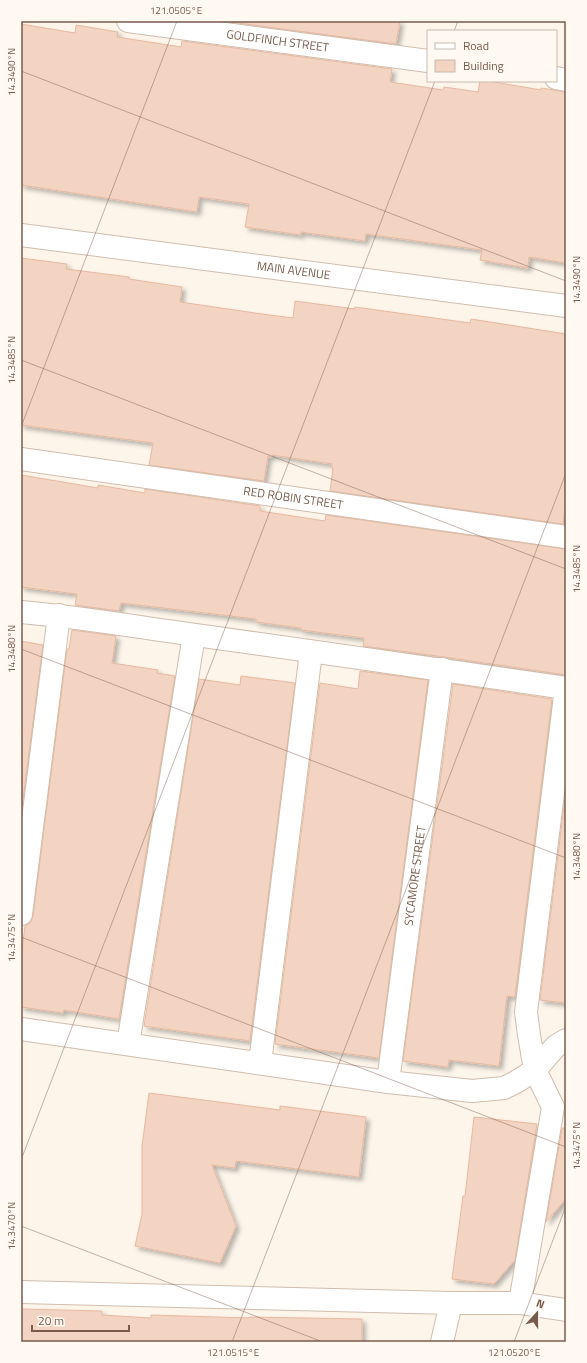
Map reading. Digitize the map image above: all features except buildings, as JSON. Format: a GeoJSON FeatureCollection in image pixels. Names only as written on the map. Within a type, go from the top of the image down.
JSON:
{"type":"FeatureCollection","features":[{"type":"Feature","properties":{"kind":"street","name":"GOLDFINCH STREET"},"geometry":{"type":"LineString","coordinates":[[128,21],[427,61]]}},
{"type":"Feature","properties":{"kind":"street","name":"MAIN AVENUE"},"geometry":{"type":"LineString","coordinates":[[21,235],[566,306]]}},
{"type":"Feature","properties":{"kind":"street","name":"RED ROBIN STREET"},"geometry":{"type":"LineString","coordinates":[[21,459],[566,537]]}},
{"type":"Feature","properties":{"kind":"street"},"geometry":{"type":"LineString","coordinates":[[21,612],[59,615],[566,688],[526,1012],[535,1070],[553,1107],[520,1303]]}},
{"type":"Feature","properties":{"kind":"street"},"geometry":{"type":"LineString","coordinates":[[21,914],[59,615]]}},
{"type":"Feature","properties":{"kind":"street"},"geometry":{"type":"LineString","coordinates":[[128,1044],[194,635]]}},
{"type":"Feature","properties":{"kind":"street"},"geometry":{"type":"LineString","coordinates":[[260,1063],[311,652]]}},
{"type":"Feature","properties":{"kind":"street","name":"SYCAMORE STREET"},"geometry":{"type":"LineString","coordinates":[[388,1082],[442,670]]}},
{"type":"Feature","properties":{"kind":"street"},"geometry":{"type":"LineString","coordinates":[[21,1029],[388,1082],[472,1091],[504,1088],[535,1070],[556,1046],[566,1040]]}},
{"type":"Feature","properties":{"kind":"street"},"geometry":{"type":"LineString","coordinates":[[21,1292],[450,1303],[520,1303],[566,1310]]}},
{"type":"Feature","properties":{"kind":"street"},"geometry":{"type":"LineString","coordinates":[[442,1342],[450,1303]]}}]}
